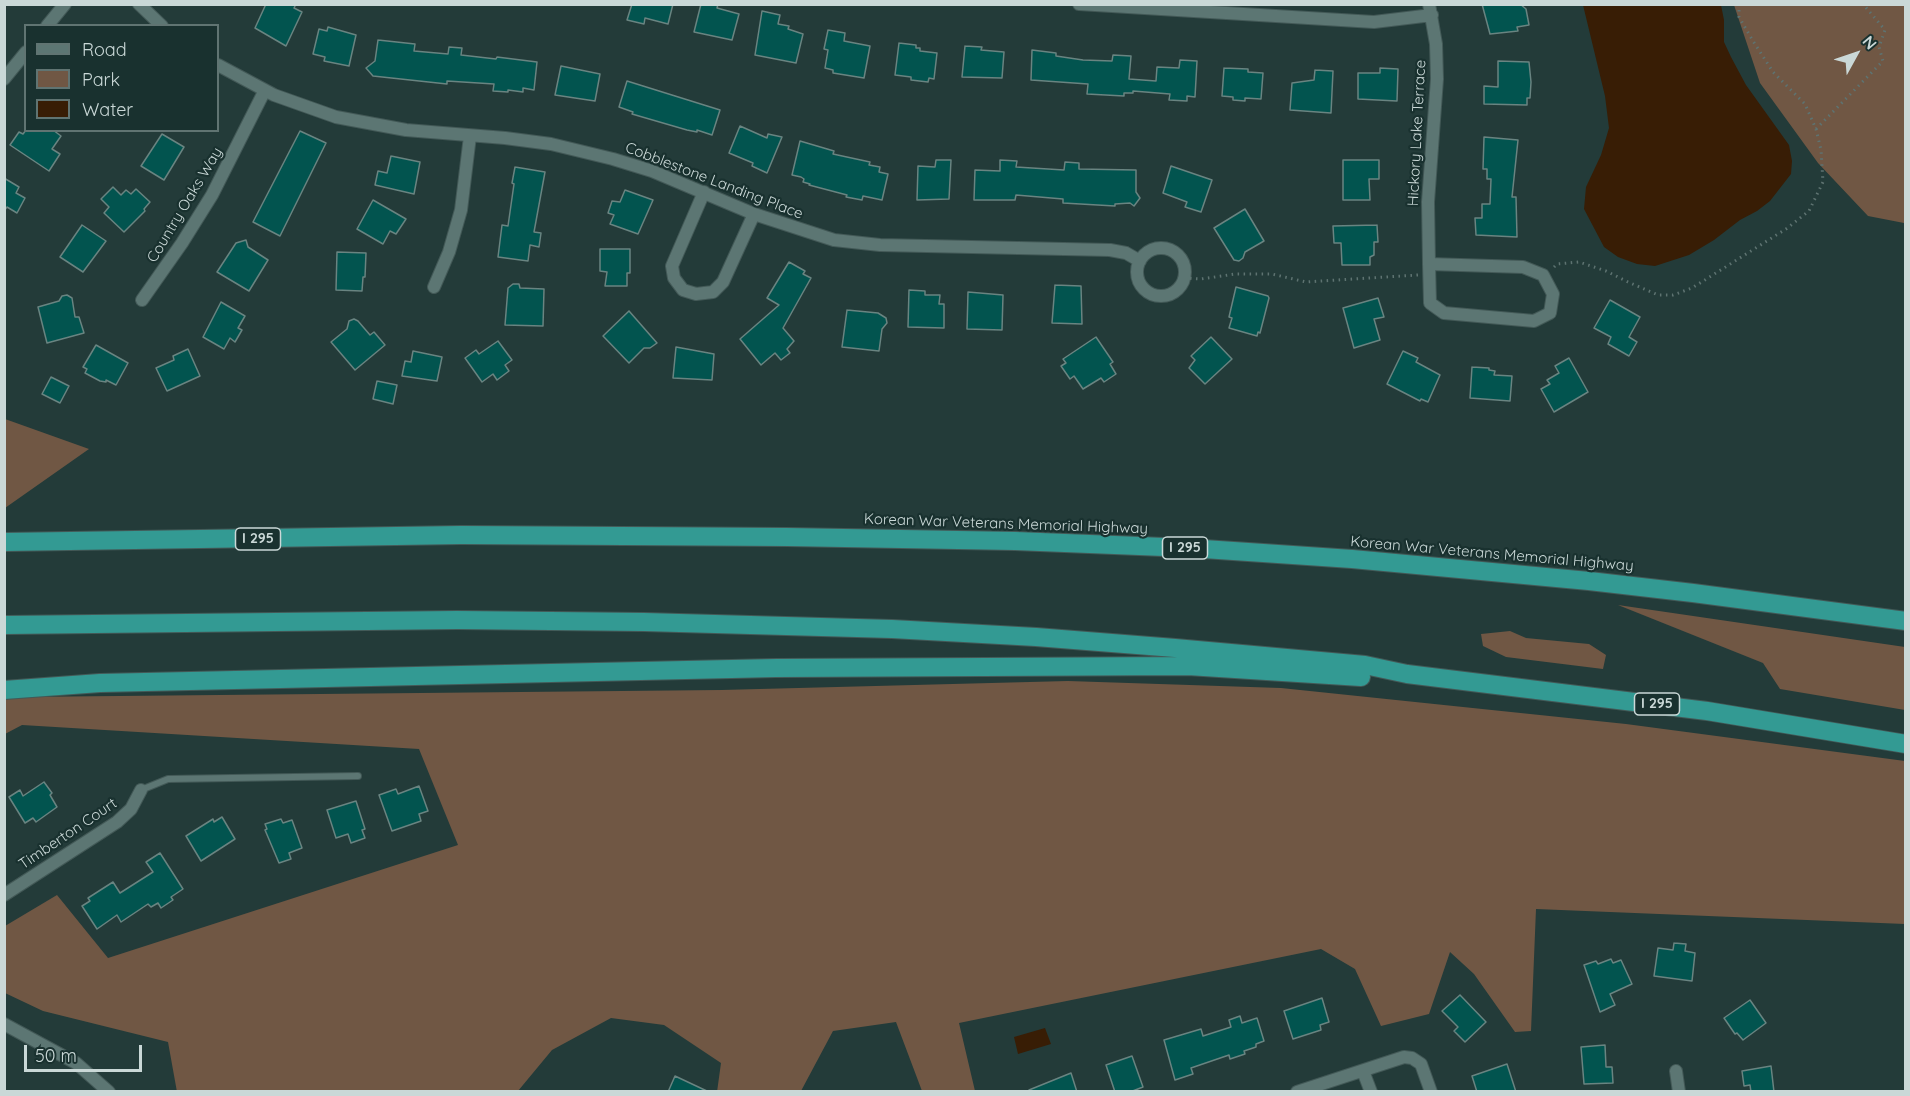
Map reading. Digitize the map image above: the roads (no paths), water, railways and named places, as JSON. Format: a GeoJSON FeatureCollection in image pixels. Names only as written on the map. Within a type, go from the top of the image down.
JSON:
{"type":"FeatureCollection","features":[{"type":"Feature","properties":{"kind":"highway"},"geometry":{"type":"LineString","coordinates":[[4,533],[54,541]]}},
{"type":"Feature","properties":{"kind":"highway","name":"Korean War Veterans Memorial Highway"},"geometry":{"type":"LineString","coordinates":[[54,541],[461,535],[787,537],[1015,541],[1189,548],[1352,559],[1589,581],[1693,592],[1905,621]]}},
{"type":"Feature","properties":{"kind":"highway"},"geometry":{"type":"LineString","coordinates":[[4,542],[54,541]]}},
{"type":"Feature","properties":{"kind":"highway"},"geometry":{"type":"LineString","coordinates":[[4,625],[469,620],[845,628],[1036,637],[1175,648],[1365,665],[1407,674]]}},
{"type":"Feature","properties":{"kind":"highway"},"geometry":{"type":"LineString","coordinates":[[4,690],[100,683],[788,668],[1188,666],[1366,678],[1407,674]]}},
{"type":"Feature","properties":{"kind":"highway","name":"I 295"},"geometry":{"type":"LineString","coordinates":[[1407,674],[1707,711],[1905,744]]}},
{"type":"Feature","properties":{"kind":"street"},"geometry":{"type":"LineString","coordinates":[[49,24],[65,4]]}},
{"type":"Feature","properties":{"kind":"street"},"geometry":{"type":"LineString","coordinates":[[139,4],[160,24]]}},
{"type":"Feature","properties":{"kind":"street"},"geometry":{"type":"LineString","coordinates":[[1079,4],[1374,22],[1431,10]]}},
{"type":"Feature","properties":{"kind":"street","name":"Hickory Lake Terrace"},"geometry":{"type":"LineString","coordinates":[[1430,269],[1523,267],[1543,275],[1553,294],[1550,313],[1534,321],[1444,313],[1430,303],[1429,170],[1437,79],[1436,44],[1431,10]]}},
{"type":"Feature","properties":{"kind":"street"},"geometry":{"type":"LineString","coordinates":[[4,79],[24,54]]}},
{"type":"Feature","properties":{"kind":"street","name":"Cobblestone Landing Place"},"geometry":{"type":"LineString","coordinates":[[219,66],[265,90],[336,117],[406,130],[551,144],[613,159],[652,171],[753,214],[834,240],[880,245],[1110,250],[1140,261]]}},
{"type":"Feature","properties":{"kind":"street","name":"Country Oaks Way"},"geometry":{"type":"LineString","coordinates":[[142,300],[212,195],[265,90]]}},
{"type":"Feature","properties":{"kind":"street"},"geometry":{"type":"LineString","coordinates":[[434,287],[449,252],[461,210],[470,136]]}},
{"type":"Feature","properties":{"kind":"street"},"geometry":{"type":"LineString","coordinates":[[704,192],[672,266],[674,278],[683,290],[696,294],[712,292],[723,282],[753,214]]}},
{"type":"Feature","properties":{"kind":"street"},"geometry":{"type":"LineString","coordinates":[[1166,248],[1174,251],[1184,263],[1185,278],[1176,291],[1160,296],[1153,294],[1146,290],[1138,276],[1140,261],[1151,250],[1166,248]]}},
{"type":"Feature","properties":{"kind":"street","name":"Timberton Court"},"geometry":{"type":"LineString","coordinates":[[4,895],[117,822],[131,809],[141,790]]}},
{"type":"Feature","properties":{"kind":"street"},"geometry":{"type":"LineString","coordinates":[[4,1024],[76,1063],[109,1092]]}},
{"type":"Feature","properties":{"kind":"street"},"geometry":{"type":"LineString","coordinates":[[1297,1092],[1404,1057],[1412,1058],[1421,1064],[1431,1092]]}},
{"type":"Feature","properties":{"kind":"street"},"geometry":{"type":"LineString","coordinates":[[1364,1071],[1371,1092]]}},
{"type":"Feature","properties":{"kind":"street"},"geometry":{"type":"LineString","coordinates":[[1676,1071],[1679,1092]]}},
{"type":"Feature","properties":{"kind":"lane"},"geometry":{"type":"LineString","coordinates":[[141,790],[168,779],[358,776]]}},
{"type":"Feature","properties":{"kind":"water"},"geometry":{"type":"Polygon","coordinates":[[[1583,5],[1721,5],[1724,42],[1731,57],[1746,85],[1789,145],[1792,161],[1791,174],[1770,201],[1689,255],[1655,266],[1637,264],[1618,257],[1604,247],[1584,209],[1586,187],[1601,155],[1609,128],[1605,96],[1583,5]]]}},
{"type":"Feature","properties":{"kind":"water"},"geometry":{"type":"Polygon","coordinates":[[[1045,1028],[1051,1044],[1018,1054],[1014,1037],[1045,1028]]]}}]}
